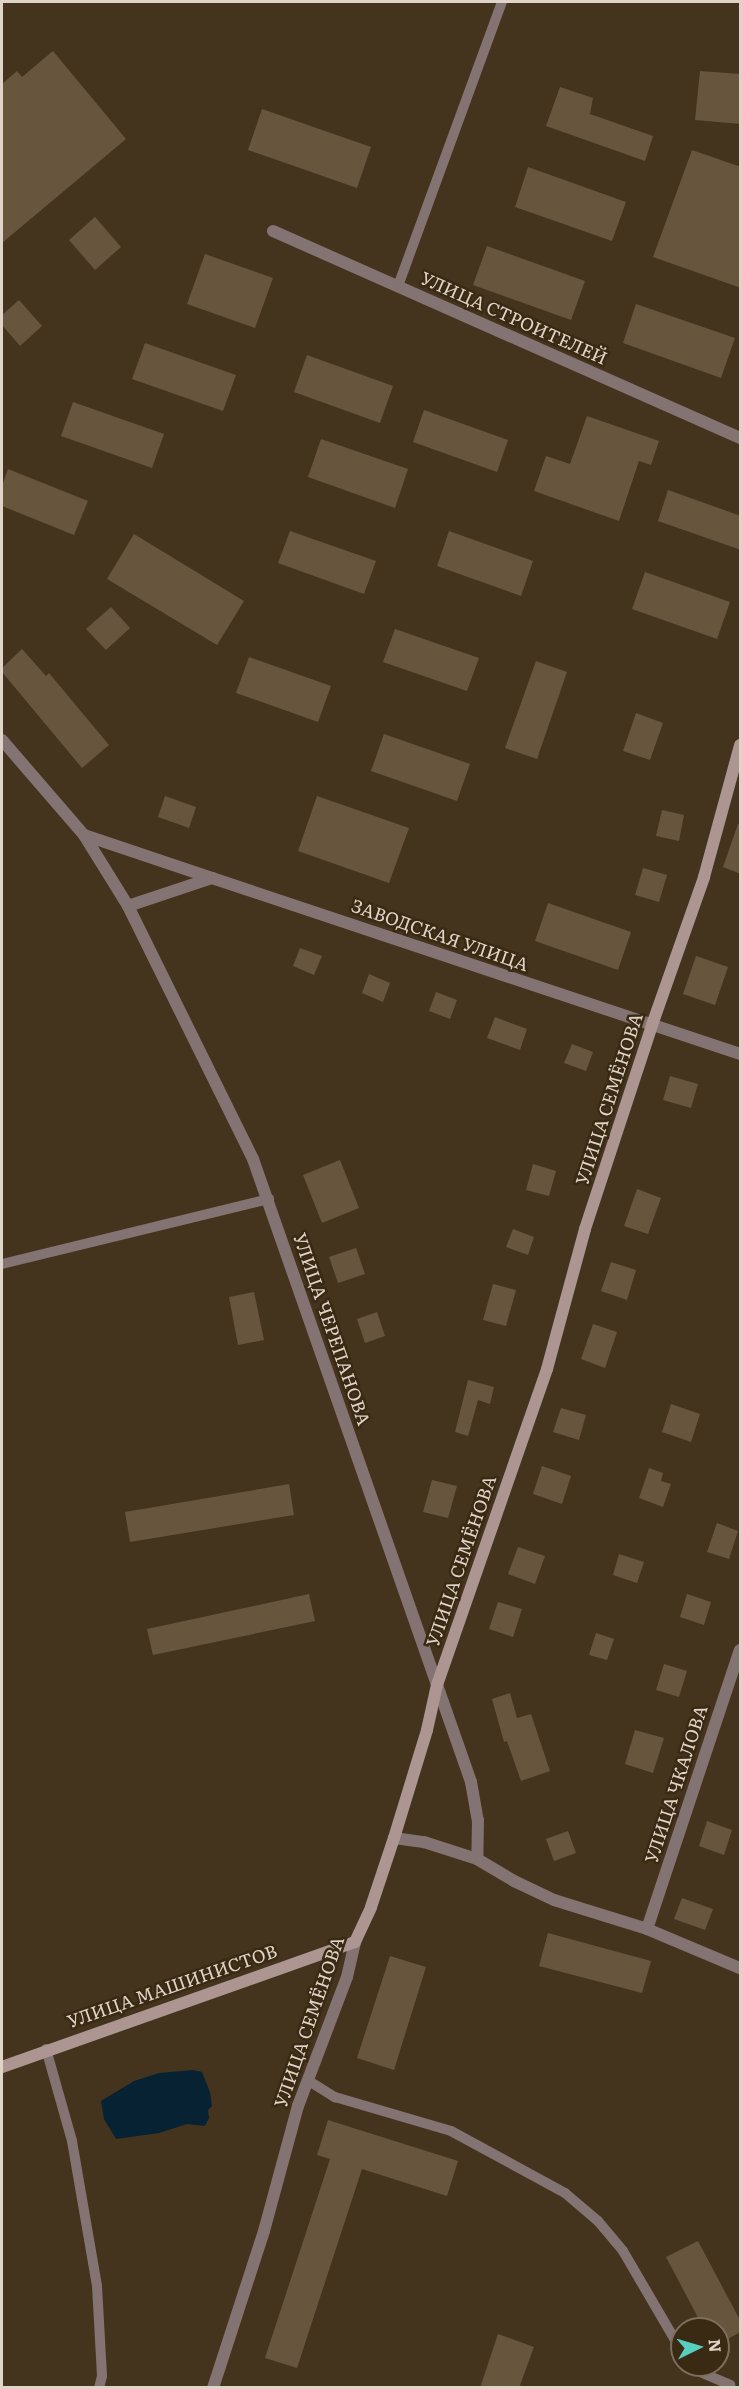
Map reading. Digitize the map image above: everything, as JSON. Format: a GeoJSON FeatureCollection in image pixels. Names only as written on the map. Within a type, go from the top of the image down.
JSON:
{"type":"FeatureCollection","features":[{"type":"Feature","properties":{"kind":"street","name":"УЛИЦА СТРОИТЕЛЕЙ"},"geometry":{"type":"LineString","coordinates":[[273,231],[741,438]]}},
{"type":"Feature","properties":{"kind":"street"},"geometry":{"type":"LineString","coordinates":[[2,740],[84,835]]}},
{"type":"Feature","properties":{"kind":"street","name":"УЛИЦА СЕМЁНОВА"},"geometry":{"type":"LineString","coordinates":[[213,2388],[264,2231],[298,2106],[347,1977],[355,1942],[371,1907],[394,1839],[427,1730],[437,1685],[547,1369],[585,1229],[652,1025],[704,877],[741,745]]}},
{"type":"Feature","properties":{"kind":"street","name":"ЗАВОДСКАЯ УЛИЦА"},"geometry":{"type":"LineString","coordinates":[[84,835],[741,1054]]}},
{"type":"Feature","properties":{"kind":"street","name":"УЛИЦА ЧЕРЕПАНОВА"},"geometry":{"type":"LineString","coordinates":[[84,835],[128,906],[248,1149],[268,1199],[471,1782],[478,1820],[477,1859]]}},
{"type":"Feature","properties":{"kind":"street"},"geometry":{"type":"LineString","coordinates":[[128,906],[212,878]]}},
{"type":"Feature","properties":{"kind":"street","name":"УЛИЦА ЧКАЛОВА"},"geometry":{"type":"LineString","coordinates":[[647,1929],[741,1650]]}},
{"type":"Feature","properties":{"kind":"street"},"geometry":{"type":"LineString","coordinates":[[394,1839],[424,1842],[477,1859],[514,1881],[554,1900],[647,1929],[741,1968]]}},
{"type":"Feature","properties":{"kind":"street","name":"УЛИЦА МАШИНИСТОВ"},"geometry":{"type":"LineString","coordinates":[[2,2067],[46,2049],[355,1942]]}},
{"type":"Feature","properties":{"kind":"lane"},"geometry":{"type":"LineString","coordinates":[[398,286],[502,2]]}},
{"type":"Feature","properties":{"kind":"lane"},"geometry":{"type":"LineString","coordinates":[[2,1264],[268,1199]]}},
{"type":"Feature","properties":{"kind":"lane"},"geometry":{"type":"LineString","coordinates":[[46,2049],[72,2141],[97,2286],[102,2376],[99,2388]]}},
{"type":"Feature","properties":{"kind":"lane"},"geometry":{"type":"LineString","coordinates":[[309,2081],[335,2097],[451,2131],[565,2193],[598,2221],[623,2251],[670,2331]]}},
{"type":"Feature","properties":{"kind":"lane"},"geometry":{"type":"LineString","coordinates":[[712,2377],[730,2385]]}},
{"type":"Feature","properties":{"kind":"water"},"geometry":{"type":"Polygon","coordinates":[[[193,2070],[202,2072],[210,2092],[212,2106],[208,2110],[209,2118],[205,2126],[187,2124],[159,2133],[116,2139],[104,2119],[101,2101],[134,2081],[159,2073],[193,2070]]]}},
{"type":"Feature","properties":{"kind":"building"},"geometry":{"type":"Polygon","coordinates":[[[53,51],[126,139],[2,243],[2,84],[17,71],[22,77],[53,51]]]}},
{"type":"Feature","properties":{"kind":"building"},"geometry":{"type":"Polygon","coordinates":[[[700,71],[741,74],[741,124],[695,120],[700,71]]]}},
{"type":"Feature","properties":{"kind":"building"},"geometry":{"type":"Polygon","coordinates":[[[560,87],[593,98],[590,114],[653,136],[645,161],[546,126],[560,87]]]}},
{"type":"Feature","properties":{"kind":"building"},"geometry":{"type":"Polygon","coordinates":[[[262,109],[371,147],[357,188],[248,150],[262,109]]]}},
{"type":"Feature","properties":{"kind":"building"},"geometry":{"type":"Polygon","coordinates":[[[692,150],[741,167],[741,288],[653,257],[692,150]]]}},
{"type":"Feature","properties":{"kind":"building"},"geometry":{"type":"Polygon","coordinates":[[[528,167],[626,202],[612,241],[515,207],[528,167]]]}},
{"type":"Feature","properties":{"kind":"building"},"geometry":{"type":"Polygon","coordinates":[[[95,217],[121,247],[95,270],[69,240],[95,217]]]}},
{"type":"Feature","properties":{"kind":"building"},"geometry":{"type":"Polygon","coordinates":[[[487,246],[585,281],[571,320],[473,285],[487,246]]]}},
{"type":"Feature","properties":{"kind":"building"},"geometry":{"type":"Polygon","coordinates":[[[205,254],[273,278],[255,328],[187,304],[205,254]]]}},
{"type":"Feature","properties":{"kind":"building"},"geometry":{"type":"Polygon","coordinates":[[[19,300],[42,326],[20,346],[2,325],[2,315],[19,300]]]}},
{"type":"Feature","properties":{"kind":"building"},"geometry":{"type":"Polygon","coordinates":[[[636,304],[735,338],[721,378],[623,343],[636,304]]]}},
{"type":"Feature","properties":{"kind":"building"},"geometry":{"type":"Polygon","coordinates":[[[145,343],[236,375],[223,411],[132,379],[145,343]]]}},
{"type":"Feature","properties":{"kind":"building"},"geometry":{"type":"Polygon","coordinates":[[[307,355],[393,386],[380,423],[294,392],[307,355]]]}},
{"type":"Feature","properties":{"kind":"building"},"geometry":{"type":"Polygon","coordinates":[[[73,402],[164,434],[152,468],[61,436],[73,402]]]}},
{"type":"Feature","properties":{"kind":"building"},"geometry":{"type":"Polygon","coordinates":[[[424,410],[508,440],[497,472],[413,442],[424,410]]]}},
{"type":"Feature","properties":{"kind":"building"},"geometry":{"type":"Polygon","coordinates":[[[587,416],[659,441],[651,465],[639,461],[619,521],[534,491],[546,456],[570,464],[587,416]]]}},
{"type":"Feature","properties":{"kind":"building"},"geometry":{"type":"Polygon","coordinates":[[[321,439],[408,469],[395,508],[308,477],[321,439]]]}},
{"type":"Feature","properties":{"kind":"building"},"geometry":{"type":"Polygon","coordinates":[[[8,469],[88,501],[74,535],[2,506],[2,486],[8,469]]]}},
{"type":"Feature","properties":{"kind":"building"},"geometry":{"type":"Polygon","coordinates":[[[668,490],[741,516],[741,550],[658,521],[668,490]]]}},
{"type":"Feature","properties":{"kind":"building"},"geometry":{"type":"Polygon","coordinates":[[[290,531],[376,561],[364,594],[278,563],[290,531]]]}},
{"type":"Feature","properties":{"kind":"building"},"geometry":{"type":"Polygon","coordinates":[[[449,531],[533,561],[521,596],[437,566],[449,531]]]}},
{"type":"Feature","properties":{"kind":"building"},"geometry":{"type":"Polygon","coordinates":[[[134,534],[244,601],[217,645],[107,579],[134,534]]]}},
{"type":"Feature","properties":{"kind":"building"},"geometry":{"type":"Polygon","coordinates":[[[645,572],[730,602],[717,639],[632,609],[645,572]]]}},
{"type":"Feature","properties":{"kind":"building"},"geometry":{"type":"Polygon","coordinates":[[[111,607],[130,628],[106,650],[86,629],[111,607]]]}},
{"type":"Feature","properties":{"kind":"building"},"geometry":{"type":"Polygon","coordinates":[[[395,629],[479,658],[467,691],[383,662],[395,629]]]}},
{"type":"Feature","properties":{"kind":"building"},"geometry":{"type":"Polygon","coordinates":[[[22,649],[46,676],[49,673],[109,745],[82,768],[2,672],[2,668],[22,649]]]}},
{"type":"Feature","properties":{"kind":"building"},"geometry":{"type":"Polygon","coordinates":[[[249,657],[331,686],[318,722],[236,693],[249,657]]]}},
{"type":"Feature","properties":{"kind":"building"},"geometry":{"type":"Polygon","coordinates":[[[536,661],[567,672],[537,759],[505,748],[536,661]]]}},
{"type":"Feature","properties":{"kind":"building"},"geometry":{"type":"Polygon","coordinates":[[[636,713],[663,723],[650,760],[623,751],[636,713]]]}},
{"type":"Feature","properties":{"kind":"building"},"geometry":{"type":"Polygon","coordinates":[[[384,734],[470,764],[457,801],[371,771],[384,734]]]}},
{"type":"Feature","properties":{"kind":"building"},"geometry":{"type":"Polygon","coordinates":[[[165,796],[196,807],[189,828],[158,817],[165,796]]]}},
{"type":"Feature","properties":{"kind":"building"},"geometry":{"type":"Polygon","coordinates":[[[317,796],[409,828],[389,883],[298,851],[317,796]]]}},
{"type":"Feature","properties":{"kind":"building"},"geometry":{"type":"Polygon","coordinates":[[[662,810],[684,815],[679,841],[656,836],[662,810]]]}},
{"type":"Feature","properties":{"kind":"building"},"geometry":{"type":"Polygon","coordinates":[[[738,824],[741,825],[741,874],[723,867],[738,824]]]}},
{"type":"Feature","properties":{"kind":"building"},"geometry":{"type":"Polygon","coordinates":[[[643,868],[667,875],[659,902],[635,895],[643,868]]]}},
{"type":"Feature","properties":{"kind":"building"},"geometry":{"type":"Polygon","coordinates":[[[548,903],[631,932],[618,970],[535,941],[548,903]]]}},
{"type":"Feature","properties":{"kind":"building"},"geometry":{"type":"Polygon","coordinates":[[[300,948],[322,956],[314,975],[293,966],[300,948]]]}},
{"type":"Feature","properties":{"kind":"building"},"geometry":{"type":"Polygon","coordinates":[[[696,956],[728,967],[715,1005],[683,994],[696,956]]]}},
{"type":"Feature","properties":{"kind":"building"},"geometry":{"type":"Polygon","coordinates":[[[369,974],[390,983],[383,1002],[362,993],[369,974]]]}},
{"type":"Feature","properties":{"kind":"building"},"geometry":{"type":"Polygon","coordinates":[[[436,992],[457,1000],[450,1019],[429,1011],[436,992]]]}},
{"type":"Feature","properties":{"kind":"building"},"geometry":{"type":"Polygon","coordinates":[[[495,1017],[527,1029],[520,1050],[487,1038],[495,1017]]]}},
{"type":"Feature","properties":{"kind":"building"},"geometry":{"type":"Polygon","coordinates":[[[572,1044],[593,1052],[586,1071],[564,1063],[572,1044]]]}},
{"type":"Feature","properties":{"kind":"building"},"geometry":{"type":"Polygon","coordinates":[[[670,1076],[698,1084],[691,1108],[663,1100],[670,1076]]]}},
{"type":"Feature","properties":{"kind":"building"},"geometry":{"type":"Polygon","coordinates":[[[340,1160],[359,1208],[322,1223],[303,1175],[340,1160]]]}},
{"type":"Feature","properties":{"kind":"building"},"geometry":{"type":"Polygon","coordinates":[[[533,1164],[556,1171],[549,1196],[526,1190],[533,1164]]]}},
{"type":"Feature","properties":{"kind":"building"},"geometry":{"type":"Polygon","coordinates":[[[637,1189],[661,1198],[648,1234],[624,1226],[637,1189]]]}},
{"type":"Feature","properties":{"kind":"building"},"geometry":{"type":"Polygon","coordinates":[[[513,1229],[534,1237],[528,1255],[506,1247],[513,1229]]]}},
{"type":"Feature","properties":{"kind":"building"},"geometry":{"type":"Polygon","coordinates":[[[356,1248],[365,1274],[338,1283],[329,1257],[356,1248]]]}},
{"type":"Feature","properties":{"kind":"building"},"geometry":{"type":"Polygon","coordinates":[[[611,1262],[636,1270],[627,1300],[601,1291],[611,1262]]]}},
{"type":"Feature","properties":{"kind":"building"},"geometry":{"type":"Polygon","coordinates":[[[493,1284],[516,1290],[506,1326],[483,1320],[493,1284]]]}},
{"type":"Feature","properties":{"kind":"building"},"geometry":{"type":"Polygon","coordinates":[[[254,1292],[264,1340],[238,1345],[229,1297],[254,1292]]]}},
{"type":"Feature","properties":{"kind":"building"},"geometry":{"type":"Polygon","coordinates":[[[377,1312],[385,1336],[365,1343],[357,1319],[377,1312]]]}},
{"type":"Feature","properties":{"kind":"building"},"geometry":{"type":"Polygon","coordinates":[[[593,1324],[617,1332],[605,1368],[581,1359],[593,1324]]]}},
{"type":"Feature","properties":{"kind":"building"},"geometry":{"type":"Polygon","coordinates":[[[468,1380],[494,1387],[490,1404],[478,1400],[468,1436],[455,1432],[468,1380]]]}},
{"type":"Feature","properties":{"kind":"building"},"geometry":{"type":"Polygon","coordinates":[[[671,1404],[700,1414],[691,1442],[662,1432],[671,1404]]]}},
{"type":"Feature","properties":{"kind":"building"},"geometry":{"type":"Polygon","coordinates":[[[561,1408],[586,1415],[579,1440],[553,1432],[561,1408]]]}},
{"type":"Feature","properties":{"kind":"building"},"geometry":{"type":"Polygon","coordinates":[[[542,1466],[571,1476],[562,1504],[533,1494],[542,1466]]]}},
{"type":"Feature","properties":{"kind":"building"},"geometry":{"type":"Polygon","coordinates":[[[649,1468],[663,1473],[661,1481],[671,1484],[663,1507],[639,1498],[649,1468]]]}},
{"type":"Feature","properties":{"kind":"building"},"geometry":{"type":"Polygon","coordinates":[[[432,1480],[457,1486],[448,1518],[423,1512],[432,1480]]]}},
{"type":"Feature","properties":{"kind":"building"},"geometry":{"type":"Polygon","coordinates":[[[289,1484],[294,1515],[130,1542],[125,1512],[289,1484]]]}},
{"type":"Feature","properties":{"kind":"building"},"geometry":{"type":"Polygon","coordinates":[[[717,1523],[738,1531],[729,1559],[707,1552],[717,1523]]]}},
{"type":"Feature","properties":{"kind":"building"},"geometry":{"type":"Polygon","coordinates":[[[518,1547],[545,1556],[535,1584],[508,1574],[518,1547]]]}},
{"type":"Feature","properties":{"kind":"building"},"geometry":{"type":"Polygon","coordinates":[[[619,1554],[644,1562],[637,1583],[613,1575],[619,1554]]]}},
{"type":"Feature","properties":{"kind":"building"},"geometry":{"type":"Polygon","coordinates":[[[309,1594],[315,1621],[153,1655],[147,1629],[309,1594]]]}},
{"type":"Feature","properties":{"kind":"building"},"geometry":{"type":"Polygon","coordinates":[[[687,1594],[711,1602],[704,1625],[680,1617],[687,1594]]]}},
{"type":"Feature","properties":{"kind":"building"},"geometry":{"type":"Polygon","coordinates":[[[498,1602],[522,1609],[513,1637],[489,1629],[498,1602]]]}},
{"type":"Feature","properties":{"kind":"building"},"geometry":{"type":"Polygon","coordinates":[[[596,1633],[614,1639],[607,1660],[589,1655],[596,1633]]]}},
{"type":"Feature","properties":{"kind":"building"},"geometry":{"type":"Polygon","coordinates":[[[664,1664],[687,1671],[679,1697],[656,1690],[664,1664]]]}},
{"type":"Feature","properties":{"kind":"building"},"geometry":{"type":"Polygon","coordinates":[[[510,1693],[517,1718],[531,1714],[550,1771],[521,1781],[507,1741],[504,1742],[492,1699],[510,1693]]]}},
{"type":"Feature","properties":{"kind":"building"},"geometry":{"type":"Polygon","coordinates":[[[635,1730],[664,1738],[653,1773],[625,1764],[635,1730]]]}},
{"type":"Feature","properties":{"kind":"building"},"geometry":{"type":"Polygon","coordinates":[[[707,1821],[732,1830],[724,1855],[699,1846],[707,1821]]]}},
{"type":"Feature","properties":{"kind":"building"},"geometry":{"type":"Polygon","coordinates":[[[568,1831],[576,1853],[554,1861],[546,1839],[568,1831]]]}},
{"type":"Feature","properties":{"kind":"building"},"geometry":{"type":"Polygon","coordinates":[[[682,1898],[713,1909],[705,1930],[674,1919],[682,1898]]]}},
{"type":"Feature","properties":{"kind":"building"},"geometry":{"type":"Polygon","coordinates":[[[548,1933],[651,1961],[642,1993],[539,1966],[548,1933]]]}},
{"type":"Feature","properties":{"kind":"building"},"geometry":{"type":"Polygon","coordinates":[[[390,1956],[426,1967],[394,2070],[357,2058],[390,1956]]]}},
{"type":"Feature","properties":{"kind":"building"},"geometry":{"type":"Polygon","coordinates":[[[328,2120],[458,2161],[447,2196],[362,2169],[297,2368],[265,2358],[330,2159],[317,2155],[328,2120]]]}},
{"type":"Feature","properties":{"kind":"building"},"geometry":{"type":"Polygon","coordinates":[[[698,2241],[741,2322],[741,2332],[730,2338],[730,2317],[698,2317],[666,2257],[698,2241]]]}},
{"type":"Feature","properties":{"kind":"building"},"geometry":{"type":"Polygon","coordinates":[[[498,2334],[534,2347],[519,2388],[480,2388],[498,2334]]]}}]}
